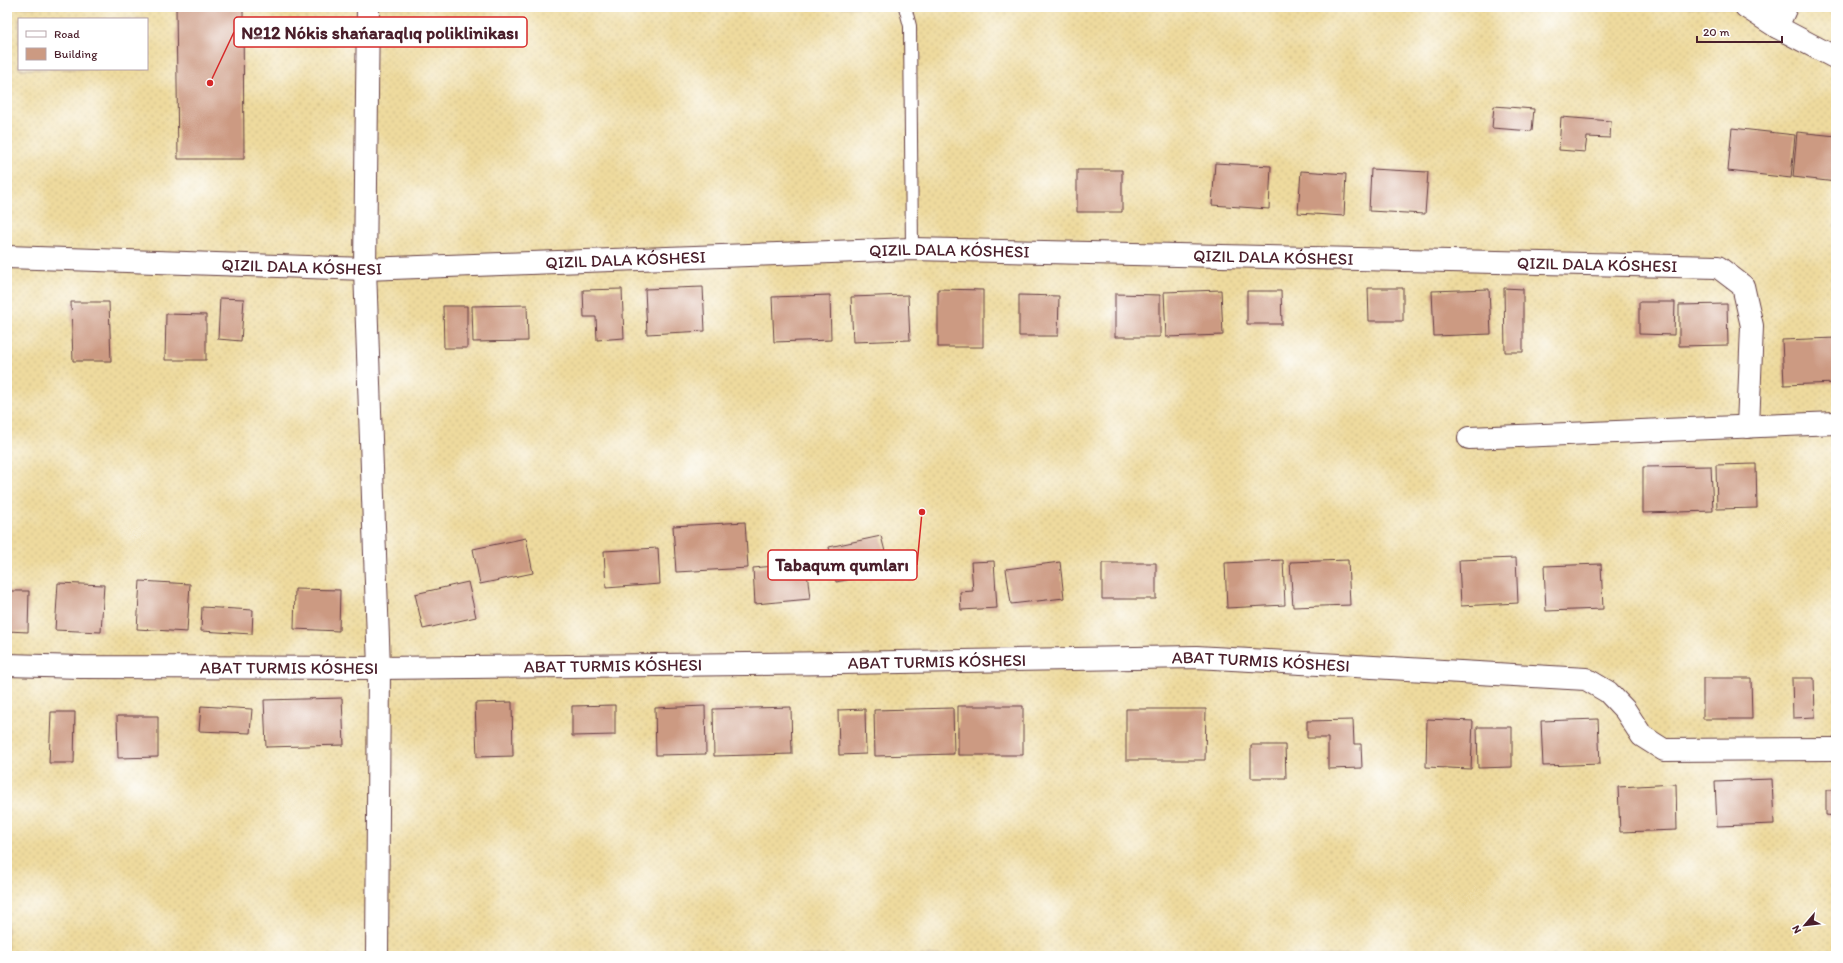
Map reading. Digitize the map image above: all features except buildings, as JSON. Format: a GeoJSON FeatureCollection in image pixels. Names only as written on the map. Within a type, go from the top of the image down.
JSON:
{"type":"FeatureCollection","features":[{"type":"Feature","properties":{"kind":"street"},"geometry":{"type":"LineString","coordinates":[[368,7],[365,269],[379,668],[377,956]]}},
{"type":"Feature","properties":{"kind":"street"},"geometry":{"type":"LineString","coordinates":[[1746,7],[1777,27],[1836,58]]}},
{"type":"Feature","properties":{"kind":"street"},"geometry":{"type":"LineString","coordinates":[[1777,27],[1786,7]]}},
{"type":"Feature","properties":{"kind":"street"},"geometry":{"type":"LineString","coordinates":[[7,257],[365,269],[912,249],[1718,267],[1743,286],[1752,326],[1748,427]]}},
{"type":"Feature","properties":{"kind":"street"},"geometry":{"type":"LineString","coordinates":[[1469,438],[1836,422]]}},
{"type":"Feature","properties":{"kind":"street"},"geometry":{"type":"LineString","coordinates":[[7,665],[379,668],[1204,657],[1586,679],[1608,692],[1625,710],[1642,736],[1664,750],[1836,749]]}},
{"type":"Feature","properties":{"kind":"lane"},"geometry":{"type":"LineString","coordinates":[[905,7],[910,26],[912,249]]}},
{"type":"Feature","properties":{"kind":"sand"},"geometry":{"type":"Polygon","coordinates":[[[7,7],[1836,7],[1836,956],[7,956],[7,7]]]}},
{"type":"Feature","properties":{"kind":"place","name":"№12 Nókis shańaraqlıq poliklinikası"},"geometry":{"type":"Point","coordinates":[210,83]}},
{"type":"Feature","properties":{"kind":"place","name":"Tabaqum qumları"},"geometry":{"type":"Point","coordinates":[922,512]}}]}
